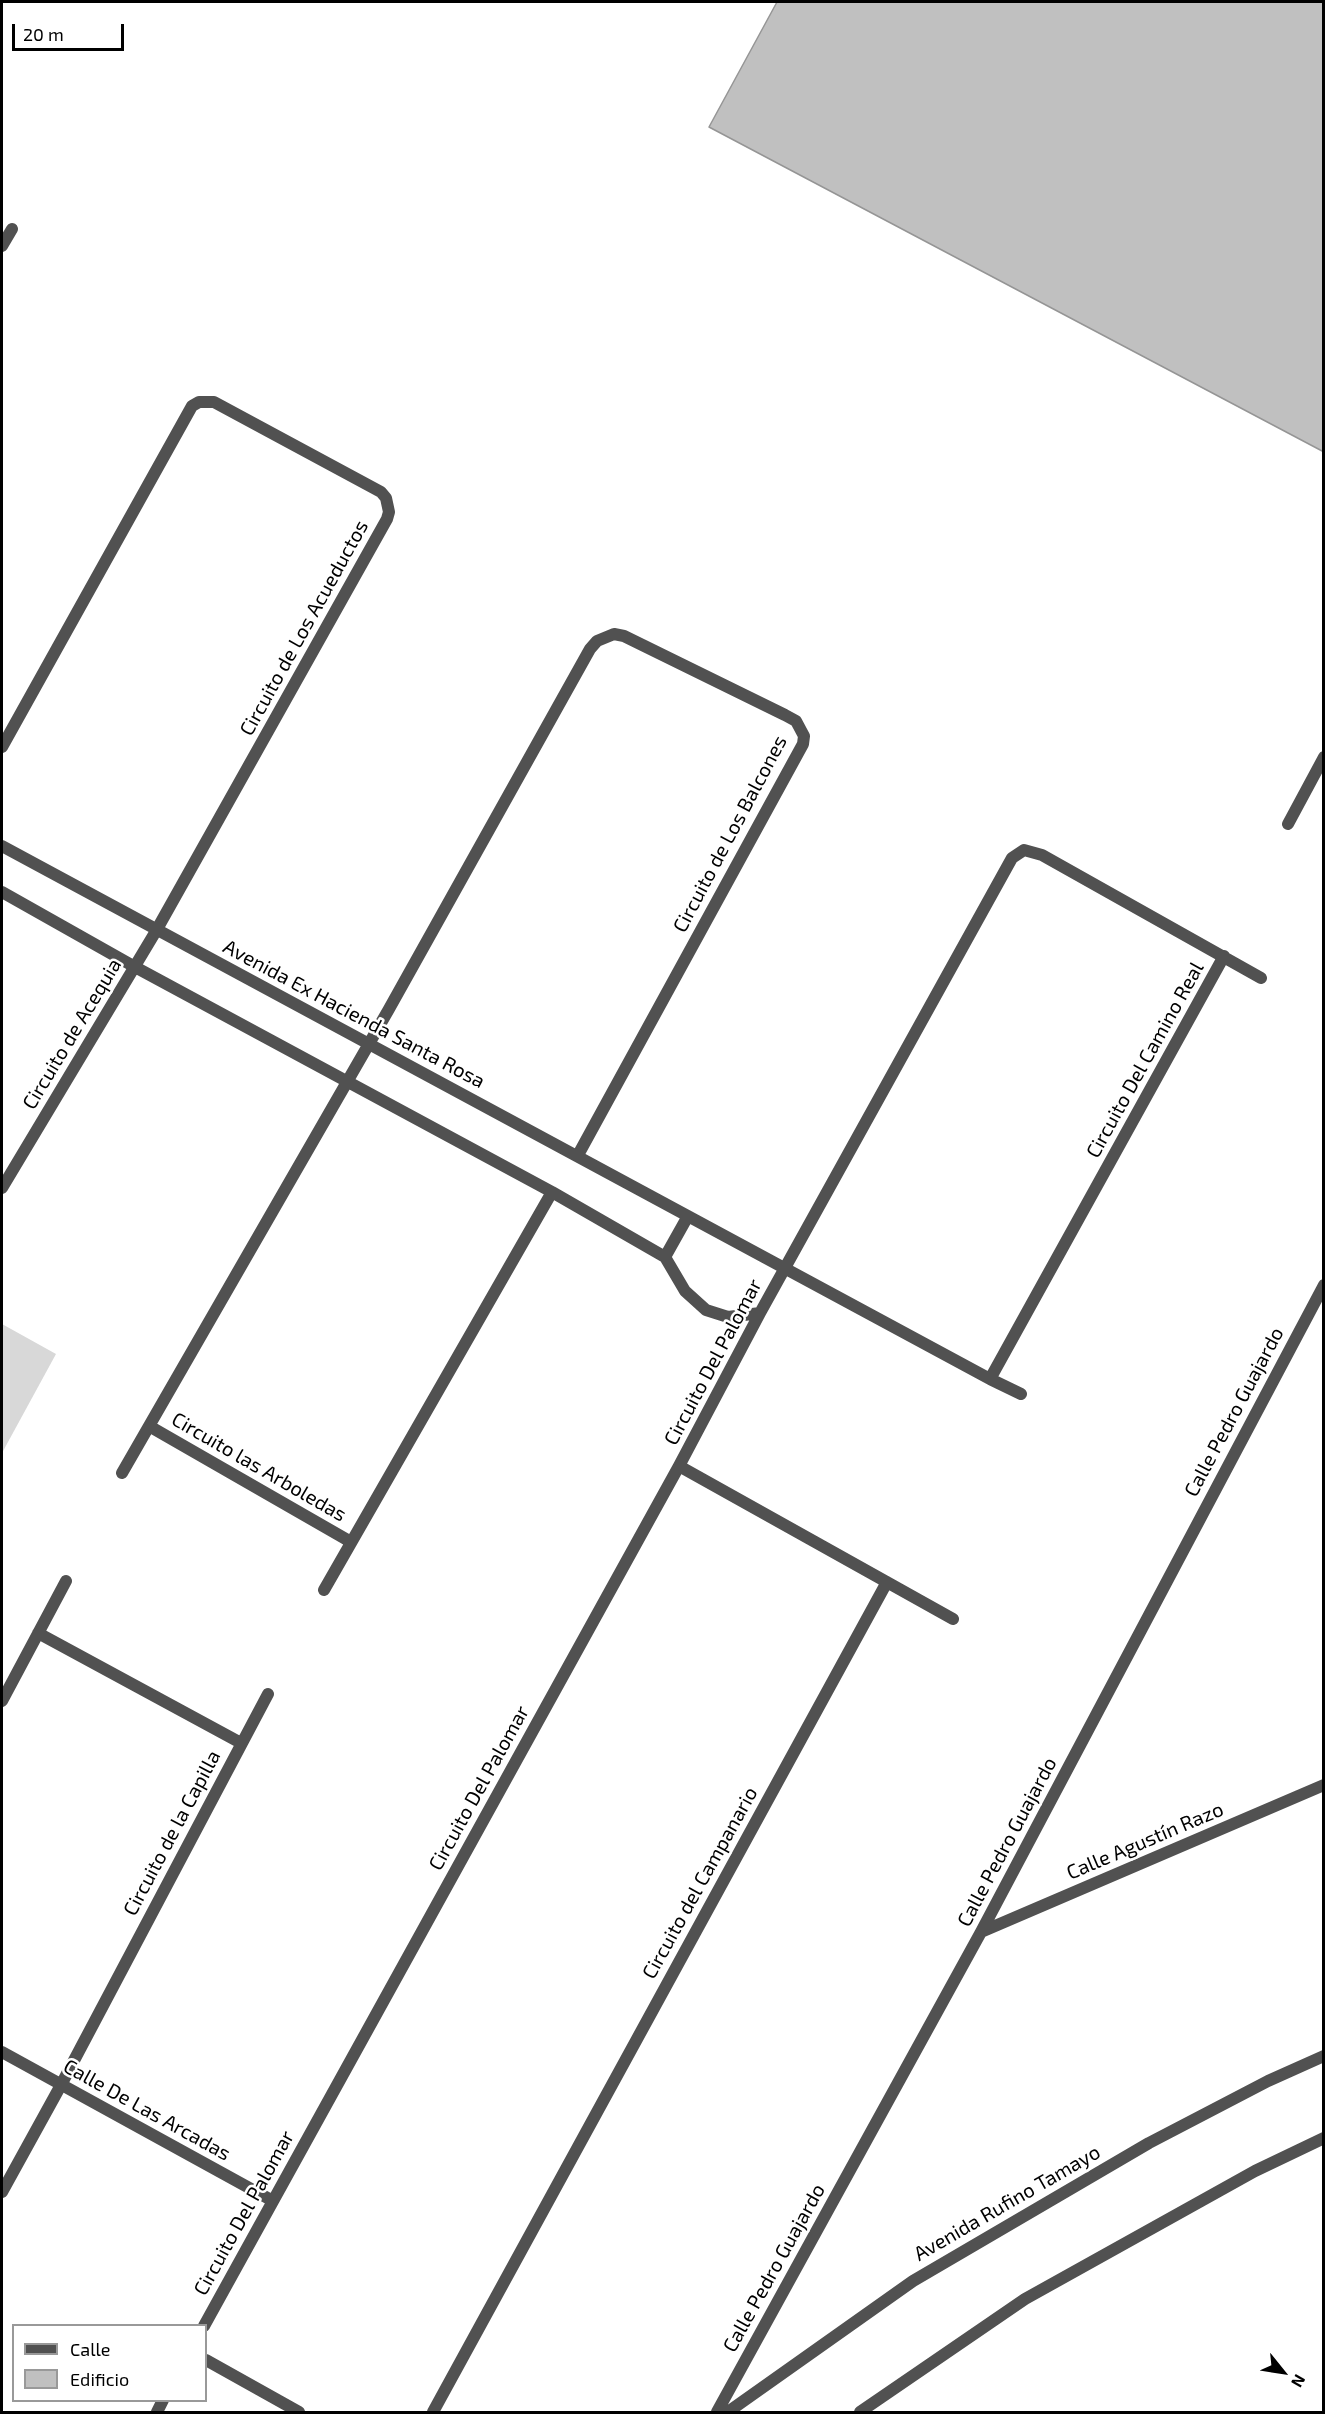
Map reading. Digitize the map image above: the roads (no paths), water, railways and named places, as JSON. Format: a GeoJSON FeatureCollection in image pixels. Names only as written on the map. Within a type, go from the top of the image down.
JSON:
{"type":"FeatureCollection","features":[{"type":"Feature","properties":{"kind":"street"},"geometry":{"type":"LineString","coordinates":[[2,246],[12,228]]}},
{"type":"Feature","properties":{"kind":"street","name":"Circuito de Los Acueductos"},"geometry":{"type":"LineString","coordinates":[[2,747],[192,406],[199,402],[214,402],[381,492],[388,505],[387,519],[156,931]]}},
{"type":"Feature","properties":{"kind":"street","name":"Circuito de Los Balcones"},"geometry":{"type":"LineString","coordinates":[[368,1044],[590,649],[597,641],[614,633],[624,636],[796,721],[804,736],[803,744],[578,1155]]}},
{"type":"Feature","properties":{"kind":"street"},"geometry":{"type":"LineString","coordinates":[[1288,824],[1323,757]]}},
{"type":"Feature","properties":{"kind":"street","name":"Avenida Ex Hacienda Santa Rosa"},"geometry":{"type":"LineString","coordinates":[[2,846],[156,931],[786,1268]]}},
{"type":"Feature","properties":{"kind":"street","name":"Circuito Del Camino Real"},"geometry":{"type":"LineString","coordinates":[[786,1268],[1012,858],[1024,850],[1042,855],[1224,956],[990,1379]]}},
{"type":"Feature","properties":{"kind":"street"},"geometry":{"type":"LineString","coordinates":[[2,892],[135,967],[552,1192],[665,1257],[685,1291],[706,1310],[728,1317],[760,1313]]}},
{"type":"Feature","properties":{"kind":"street","name":"Circuito de Acequia"},"geometry":{"type":"LineString","coordinates":[[2,1188],[156,931]]}},
{"type":"Feature","properties":{"kind":"street"},"geometry":{"type":"LineString","coordinates":[[1224,956],[1261,978]]}},
{"type":"Feature","properties":{"kind":"street","name":"Circuito las Arboledas"},"geometry":{"type":"LineString","coordinates":[[368,1044],[149,1426],[351,1542],[552,1192]]}},
{"type":"Feature","properties":{"kind":"street"},"geometry":{"type":"LineString","coordinates":[[665,1257],[688,1216]]}},
{"type":"Feature","properties":{"kind":"street"},"geometry":{"type":"LineString","coordinates":[[786,1268],[1021,1394]]}},
{"type":"Feature","properties":{"kind":"street","name":"Circuito Del Palomar"},"geometry":{"type":"LineString","coordinates":[[205,2324],[786,1268]]}},
{"type":"Feature","properties":{"kind":"street","name":"Calle Pedro Guajardo"},"geometry":{"type":"LineString","coordinates":[[717,2412],[981,1932],[1323,1285]]}},
{"type":"Feature","properties":{"kind":"street"},"geometry":{"type":"LineString","coordinates":[[122,1473],[149,1426]]}},
{"type":"Feature","properties":{"kind":"street"},"geometry":{"type":"LineString","coordinates":[[679,1466],[953,1619]]}},
{"type":"Feature","properties":{"kind":"street"},"geometry":{"type":"LineString","coordinates":[[324,1590],[351,1542]]}},
{"type":"Feature","properties":{"kind":"street"},"geometry":{"type":"LineString","coordinates":[[2,1701],[66,1581]]}},
{"type":"Feature","properties":{"kind":"street","name":"Circuito del Campanario"},"geometry":{"type":"LineString","coordinates":[[433,2412],[887,1582]]}},
{"type":"Feature","properties":{"kind":"street","name":"Circuito de la Capilla"},"geometry":{"type":"LineString","coordinates":[[2,2192],[61,2085],[241,1743],[38,1633]]}},
{"type":"Feature","properties":{"kind":"street"},"geometry":{"type":"LineString","coordinates":[[241,1743],[268,1694]]}},
{"type":"Feature","properties":{"kind":"street","name":"Calle Agustín Razo"},"geometry":{"type":"LineString","coordinates":[[981,1932],[1323,1785]]}},
{"type":"Feature","properties":{"kind":"street","name":"Calle De Las Arcadas"},"geometry":{"type":"LineString","coordinates":[[2,2052],[273,2201]]}},
{"type":"Feature","properties":{"kind":"street","name":"Avenida Rufino Tamayo"},"geometry":{"type":"LineString","coordinates":[[728,2412],[913,2281],[1149,2143],[1268,2081],[1323,2056]]}},
{"type":"Feature","properties":{"kind":"street"},"geometry":{"type":"LineString","coordinates":[[860,2412],[1025,2300],[1255,2171],[1323,2138]]}},
{"type":"Feature","properties":{"kind":"street"},"geometry":{"type":"LineString","coordinates":[[207,2361],[299,2412]]}}]}
